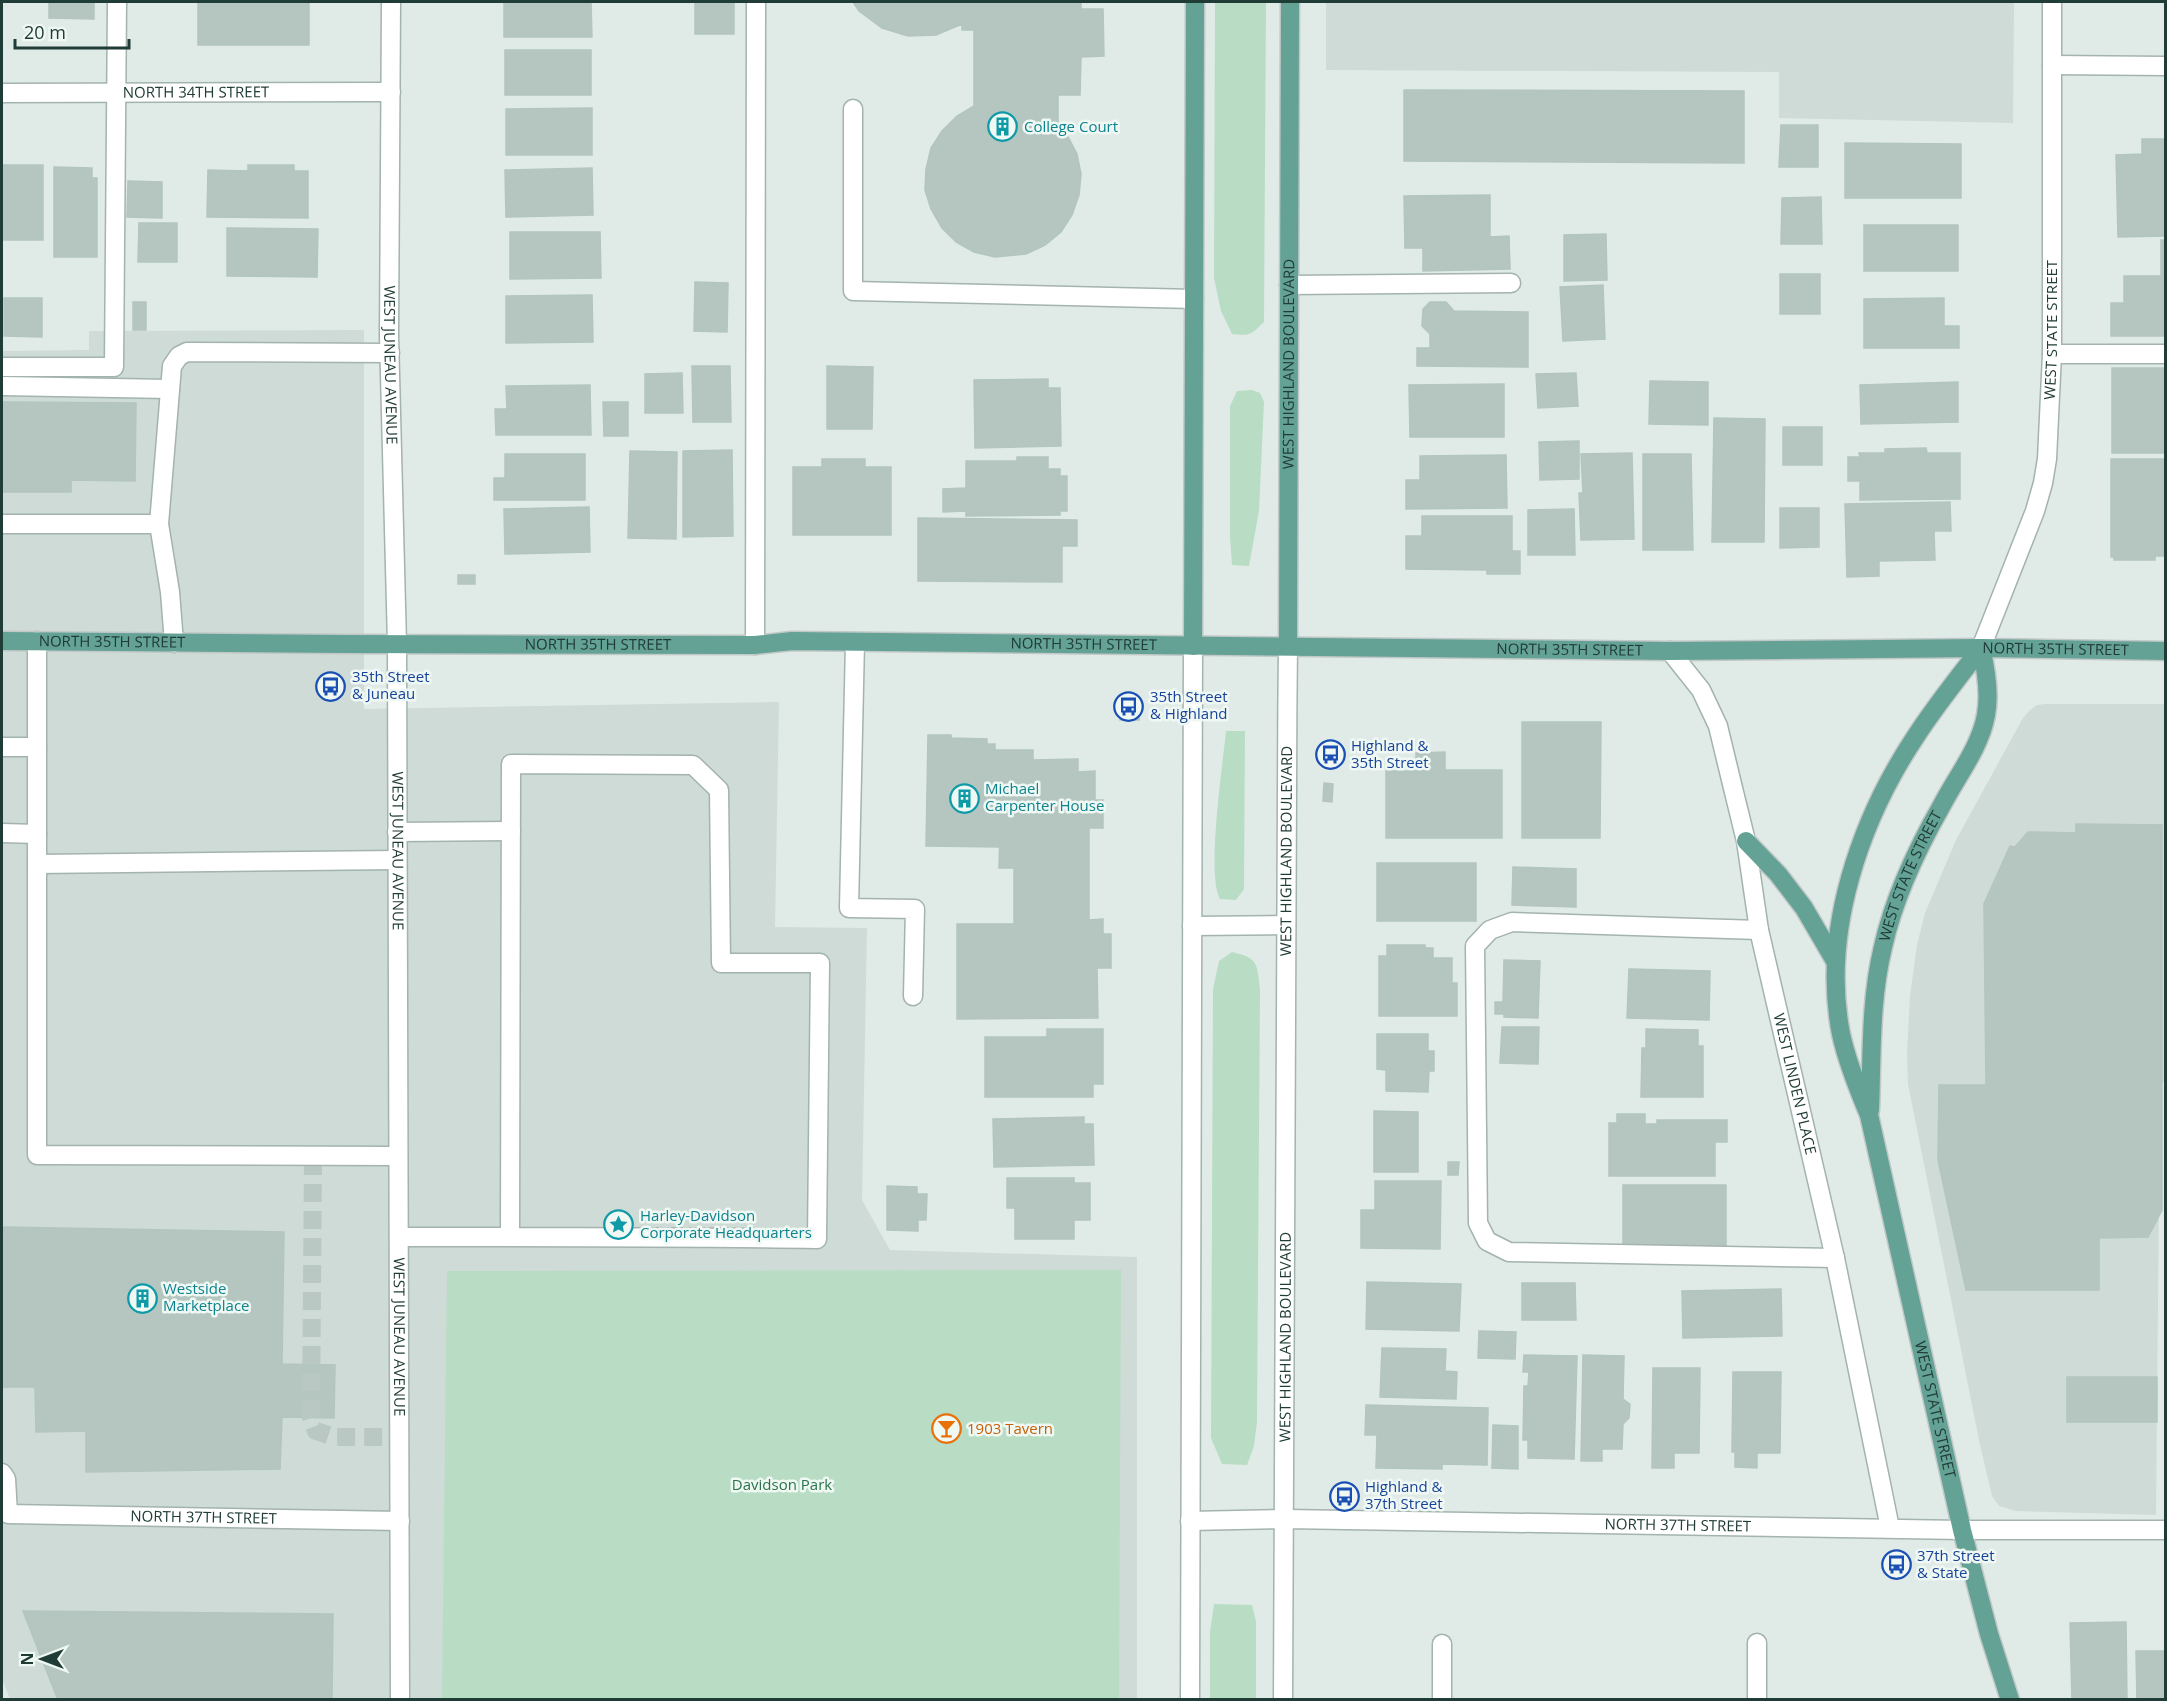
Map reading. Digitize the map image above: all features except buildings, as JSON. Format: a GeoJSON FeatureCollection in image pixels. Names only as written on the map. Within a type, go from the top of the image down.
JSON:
{"type":"FeatureCollection","features":[{"type":"Feature","properties":{"kind":"main road"},"geometry":{"type":"LineString","coordinates":[[1193,646],[1195,2]]}},
{"type":"Feature","properties":{"kind":"main road","name":"WEST HIGHLAND BOULEVARD"},"geometry":{"type":"LineString","coordinates":[[1288,646],[1290,2]]}},
{"type":"Feature","properties":{"kind":"main road","name":"NORTH 35TH STREET"},"geometry":{"type":"LineString","coordinates":[[2,641],[174,644],[755,645],[792,641],[1670,651],[1981,648],[2166,651]]}},
{"type":"Feature","properties":{"kind":"main road","name":"WEST STATE STREET"},"geometry":{"type":"LineString","coordinates":[[1981,648],[1943,696],[1915,738],[1880,800],[1850,873],[1841,914],[1835,961],[1841,1032],[1850,1067],[1869,1116],[1962,1530],[1989,1634],[2010,1700]]}},
{"type":"Feature","properties":{"kind":"main road","name":"WEST STATE STREET"},"geometry":{"type":"LineString","coordinates":[[1869,1116],[1874,999],[1883,947],[1916,853],[1980,736],[1986,715],[1986,671],[1981,648]]}},
{"type":"Feature","properties":{"kind":"main road"},"geometry":{"type":"LineString","coordinates":[[1746,841],[1778,874],[1804,908],[1835,961]]}},
{"type":"Feature","properties":{"kind":"street"},"geometry":{"type":"LineString","coordinates":[[2,367],[114,367],[117,2]]}},
{"type":"Feature","properties":{"kind":"street","name":"WEST JUNEAU AVENUE"},"geometry":{"type":"LineString","coordinates":[[391,2],[390,352],[396,644],[400,1700]]}},
{"type":"Feature","properties":{"kind":"street"},"geometry":{"type":"LineString","coordinates":[[755,645],[756,2]]}},
{"type":"Feature","properties":{"kind":"street","name":"WEST STATE STREET"},"geometry":{"type":"LineString","coordinates":[[1981,648],[2027,535],[2043,483],[2048,449],[2052,354],[2052,2]]}},
{"type":"Feature","properties":{"kind":"street"},"geometry":{"type":"LineString","coordinates":[[2052,65],[2166,66]]}},
{"type":"Feature","properties":{"kind":"street","name":"NORTH 34TH STREET"},"geometry":{"type":"LineString","coordinates":[[2,93],[391,92]]}},
{"type":"Feature","properties":{"kind":"street"},"geometry":{"type":"LineString","coordinates":[[852,109],[853,291],[1194,299]]}},
{"type":"Feature","properties":{"kind":"street"},"geometry":{"type":"LineString","coordinates":[[1289,285],[1511,283]]}},
{"type":"Feature","properties":{"kind":"street"},"geometry":{"type":"LineString","coordinates":[[174,644],[170,592],[159,524],[172,366],[179,356],[188,352],[390,352]]}},
{"type":"Feature","properties":{"kind":"street"},"geometry":{"type":"LineString","coordinates":[[2052,354],[2166,354]]}},
{"type":"Feature","properties":{"kind":"street"},"geometry":{"type":"LineString","coordinates":[[2,386],[170,389]]}},
{"type":"Feature","properties":{"kind":"street"},"geometry":{"type":"LineString","coordinates":[[2,524],[159,524]]}},
{"type":"Feature","properties":{"kind":"street"},"geometry":{"type":"LineString","coordinates":[[37,641],[37,1155],[398,1156]]}},
{"type":"Feature","properties":{"kind":"street"},"geometry":{"type":"LineString","coordinates":[[855,642],[849,908],[915,909],[913,996]]}},
{"type":"Feature","properties":{"kind":"street"},"geometry":{"type":"LineString","coordinates":[[1190,1700],[1193,646]]}},
{"type":"Feature","properties":{"kind":"street","name":"WEST HIGHLAND BOULEVARD"},"geometry":{"type":"LineString","coordinates":[[1283,1700],[1286,1519],[1285,814],[1288,646]]}},
{"type":"Feature","properties":{"kind":"street","name":"WEST LINDEN PLACE"},"geometry":{"type":"LineString","coordinates":[[1670,651],[1701,690],[1718,726],[1746,841],[1759,930],[1835,1258],[1890,1528]]}},
{"type":"Feature","properties":{"kind":"street"},"geometry":{"type":"LineString","coordinates":[[2,747],[37,747]]}},
{"type":"Feature","properties":{"kind":"street"},"geometry":{"type":"LineString","coordinates":[[399,1237],[816,1239],[820,963],[720,963],[719,790],[693,765],[512,764],[510,1237]]}},
{"type":"Feature","properties":{"kind":"street"},"geometry":{"type":"LineString","coordinates":[[397,832],[512,831]]}},
{"type":"Feature","properties":{"kind":"street"},"geometry":{"type":"LineString","coordinates":[[2,833],[37,834]]}},
{"type":"Feature","properties":{"kind":"street"},"geometry":{"type":"LineString","coordinates":[[37,864],[397,860]]}},
{"type":"Feature","properties":{"kind":"street"},"geometry":{"type":"LineString","coordinates":[[1759,930],[1512,922],[1490,930],[1475,946],[1478,1223],[1487,1241],[1509,1252],[1835,1258]]}},
{"type":"Feature","properties":{"kind":"street"},"geometry":{"type":"LineString","coordinates":[[1192,926],[1286,925]]}},
{"type":"Feature","properties":{"kind":"street","name":"NORTH 37TH STREET"},"geometry":{"type":"LineString","coordinates":[[2,1473],[6,1479],[8,1514],[400,1521]]}},
{"type":"Feature","properties":{"kind":"street","name":"NORTH 37TH STREET"},"geometry":{"type":"LineString","coordinates":[[1190,1521],[1286,1519],[1962,1530],[2166,1530]]}},
{"type":"Feature","properties":{"kind":"street"},"geometry":{"type":"LineString","coordinates":[[1756,1700],[1757,1643]]}},
{"type":"Feature","properties":{"kind":"street"},"geometry":{"type":"LineString","coordinates":[[1442,1644],[1442,1700]]}},
{"type":"Feature","properties":{"kind":"shaded area"},"geometry":{"type":"Polygon","coordinates":[[[1326,2],[2014,2],[2013,123],[1779,118],[1779,72],[1326,70],[1326,2]]]}},
{"type":"Feature","properties":{"kind":"shaded area","name":"Harley-Davidson Corporate Headquarters"},"geometry":{"type":"Polygon","coordinates":[[[364,330],[364,709],[779,702],[775,927],[867,928],[862,1200],[890,1250],[1137,1257],[1137,1699],[10,1699],[2,1679],[2,351],[89,350],[89,331],[364,330]]]}},
{"type":"Feature","properties":{"kind":"shaded area"},"geometry":{"type":"Polygon","coordinates":[[[2165,704],[2166,1082],[2160,1083],[2156,1515],[2016,1511],[1999,1506],[1992,1496],[1908,1084],[1910,996],[1917,945],[1925,913],[1956,840],[2023,718],[2037,705],[2165,704]]]}},
{"type":"Feature","properties":{"kind":"green space"},"geometry":{"type":"Polygon","coordinates":[[[1215,2],[1266,2],[1264,322],[1247,335],[1232,334],[1221,311],[1214,278],[1215,2]]]}},
{"type":"Feature","properties":{"kind":"green space"},"geometry":{"type":"Polygon","coordinates":[[[1252,390],[1260,393],[1264,402],[1259,511],[1249,566],[1232,565],[1230,406],[1237,391],[1252,390]]]}},
{"type":"Feature","properties":{"kind":"green space"},"geometry":{"type":"Polygon","coordinates":[[[1226,731],[1245,731],[1244,889],[1236,900],[1220,899],[1216,886],[1215,844],[1226,731]]]}},
{"type":"Feature","properties":{"kind":"green space"},"geometry":{"type":"Polygon","coordinates":[[[1232,952],[1241,954],[1255,963],[1260,990],[1257,1422],[1254,1446],[1247,1465],[1222,1464],[1211,1438],[1213,989],[1219,961],[1232,952]]]}},
{"type":"Feature","properties":{"kind":"green space","name":"Davidson Park"},"geometry":{"type":"Polygon","coordinates":[[[1121,1270],[1119,1699],[442,1699],[447,1271],[1121,1270]]]}},
{"type":"Feature","properties":{"kind":"green space"},"geometry":{"type":"Polygon","coordinates":[[[1214,1604],[1252,1605],[1256,1621],[1256,1699],[1210,1699],[1210,1632],[1214,1604]]]}},
{"type":"Feature","properties":{"kind":"tunnel"},"geometry":{"type":"LineString","coordinates":[[313,1157],[311,1417],[316,1431],[334,1437],[400,1437]]}},
{"type":"Feature","properties":{"kind":"place","name":"College Court"},"geometry":{"type":"Point","coordinates":[1003,127]}},
{"type":"Feature","properties":{"kind":"place","name":"35th Street & Juneau"},"geometry":{"type":"Point","coordinates":[331,686]}},
{"type":"Feature","properties":{"kind":"place","name":"35th Street & Highland"},"geometry":{"type":"Point","coordinates":[1129,706]}},
{"type":"Feature","properties":{"kind":"place","name":"Highland & 35th Street"},"geometry":{"type":"Point","coordinates":[1330,755]}},
{"type":"Feature","properties":{"kind":"place","name":"Michael Carpenter House"},"geometry":{"type":"Point","coordinates":[964,798]}},
{"type":"Feature","properties":{"kind":"place","name":"Harley-Davidson Corporate Headquarters"},"geometry":{"type":"Point","coordinates":[619,1225]}},
{"type":"Feature","properties":{"kind":"place","name":"Westside Marketplace"},"geometry":{"type":"Point","coordinates":[142,1298]}},
{"type":"Feature","properties":{"kind":"place","name":"1903 Tavern"},"geometry":{"type":"Point","coordinates":[946,1429]}},
{"type":"Feature","properties":{"kind":"place","name":"Highland & 37th Street"},"geometry":{"type":"Point","coordinates":[1344,1496]}},
{"type":"Feature","properties":{"kind":"place","name":"37th Street & State"},"geometry":{"type":"Point","coordinates":[1896,1565]}}]}
